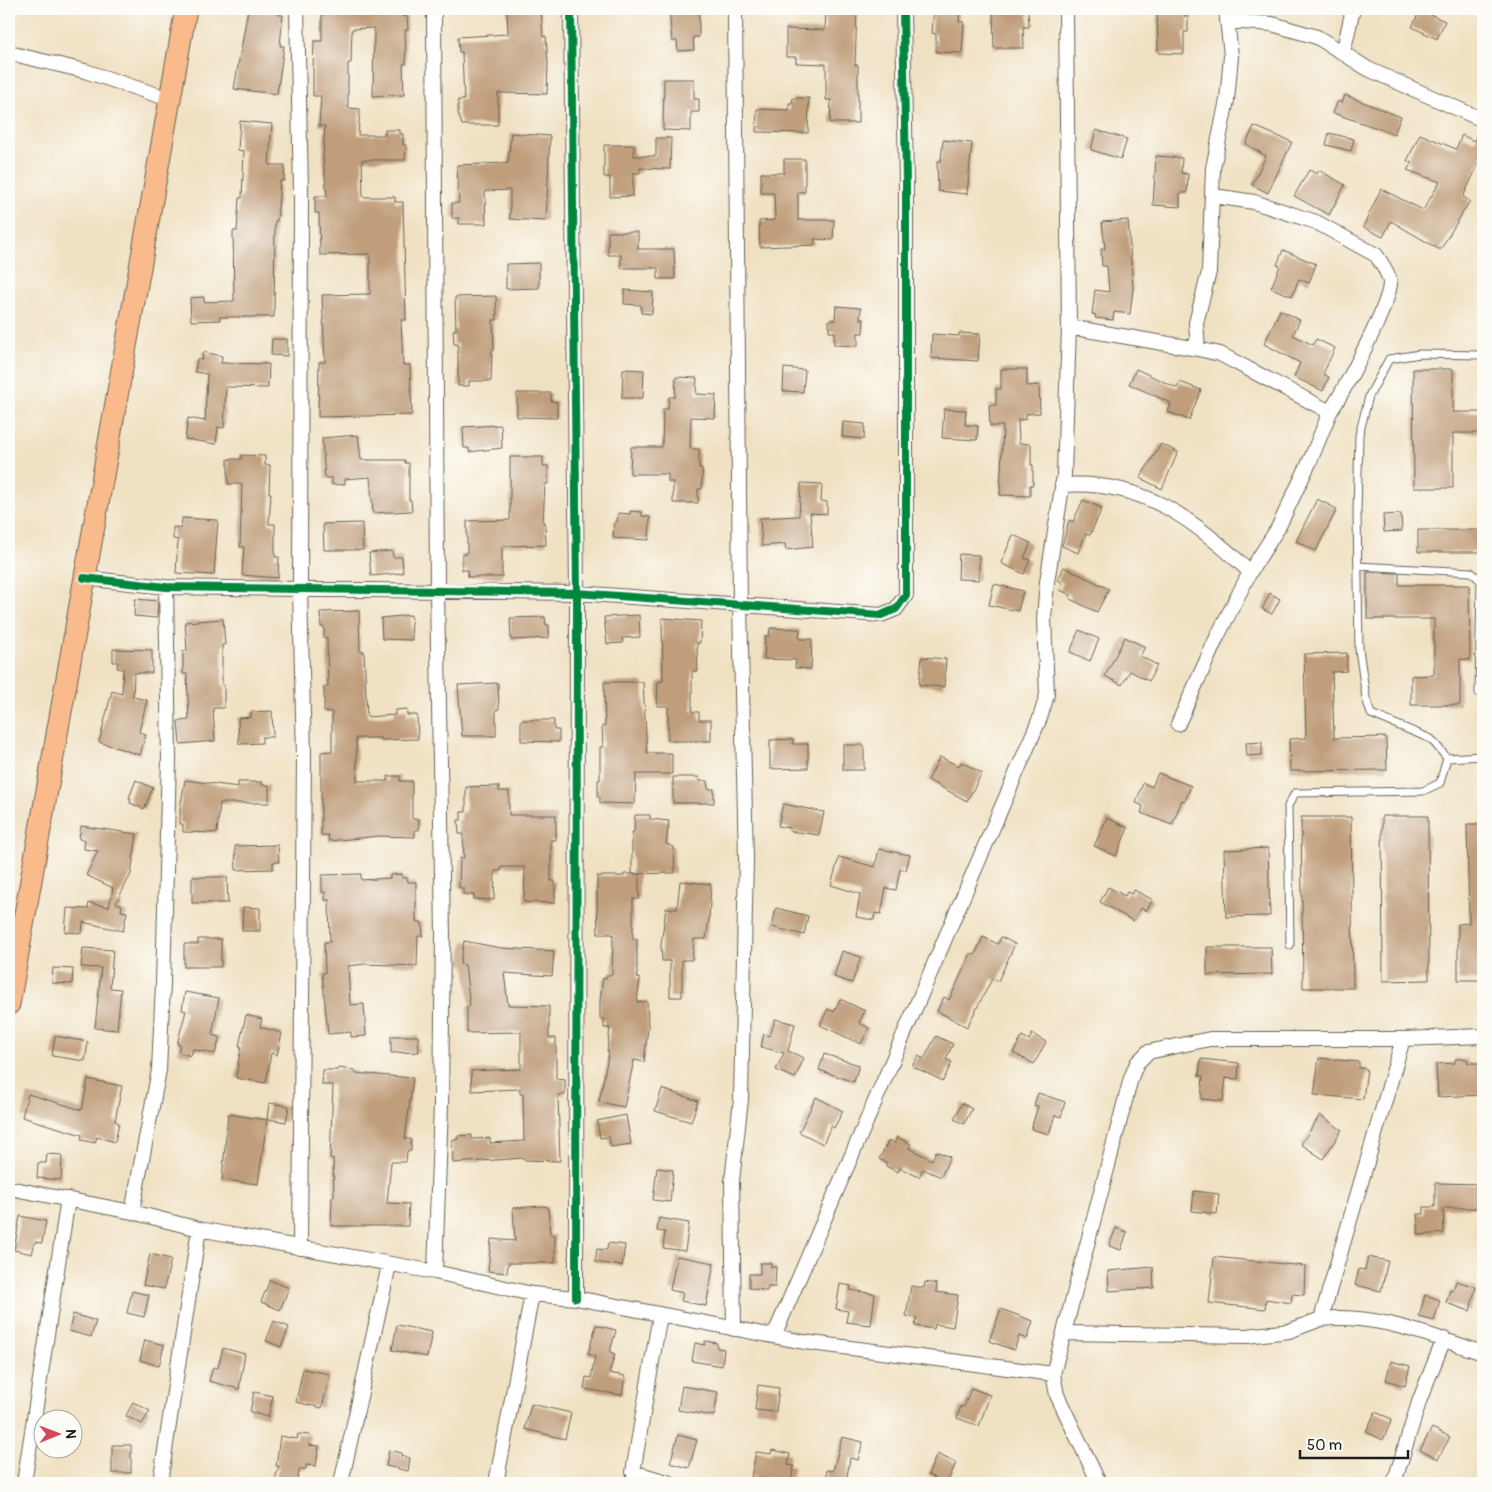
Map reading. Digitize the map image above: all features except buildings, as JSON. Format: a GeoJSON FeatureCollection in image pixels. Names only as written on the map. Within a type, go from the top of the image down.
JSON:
{"type":"FeatureCollection","features":[{"type":"Feature","properties":{"kind":"main road"},"geometry":{"type":"LineString","coordinates":[[9,1004],[186,9]]}},
{"type":"Feature","properties":{"kind":"street"},"geometry":{"type":"LineString","coordinates":[[297,9],[301,190],[300,589],[304,756],[300,1248]]}},
{"type":"Feature","properties":{"kind":"street"},"geometry":{"type":"LineString","coordinates":[[434,9],[437,592],[443,933],[442,1105],[435,1272]]}},
{"type":"Feature","properties":{"kind":"street"},"geometry":{"type":"LineString","coordinates":[[571,9],[577,593],[576,1298]]}},
{"type":"Feature","properties":{"kind":"street"},"geometry":{"type":"LineString","coordinates":[[734,1329],[732,1181],[741,1099],[746,858],[740,606],[735,9]]}},
{"type":"Feature","properties":{"kind":"street"},"geometry":{"type":"LineString","coordinates":[[84,578],[166,587],[577,593],[881,615],[896,609],[906,595],[906,183],[902,9]]}},
{"type":"Feature","properties":{"kind":"street"},"geometry":{"type":"LineString","coordinates":[[774,1336],[1040,718],[1046,695],[1044,618],[1047,582],[1062,485],[1069,327],[1066,9]]}},
{"type":"Feature","properties":{"kind":"street"},"geometry":{"type":"LineString","coordinates":[[1343,53],[1353,9]]}},
{"type":"Feature","properties":{"kind":"street"},"geometry":{"type":"LineString","coordinates":[[1198,349],[1196,323],[1209,272],[1214,196],[1213,168],[1227,100],[1232,56],[1226,15],[1272,24],[1317,37],[1368,69],[1483,120]]}},
{"type":"Feature","properties":{"kind":"street"},"geometry":{"type":"LineString","coordinates":[[9,53],[85,71],[170,100]]}},
{"type":"Feature","properties":{"kind":"street"},"geometry":{"type":"LineString","coordinates":[[1178,724],[1218,635],[1250,572],[1278,528],[1310,461],[1330,412],[1346,385],[1388,294],[1390,282],[1376,255],[1316,222],[1254,202],[1214,196]]}},
{"type":"Feature","properties":{"kind":"street"},"geometry":{"type":"LineString","coordinates":[[1069,327],[1220,354],[1330,412]]}},
{"type":"Feature","properties":{"kind":"street"},"geometry":{"type":"LineString","coordinates":[[1062,485],[1086,483],[1111,486],[1143,495],[1176,512],[1217,541],[1250,572]]}},
{"type":"Feature","properties":{"kind":"street"},"geometry":{"type":"LineString","coordinates":[[132,1212],[158,1070],[164,984],[169,759],[166,587]]}},
{"type":"Feature","properties":{"kind":"street"},"geometry":{"type":"LineString","coordinates":[[1099,1483],[1060,1402],[1053,1374],[1131,1078],[1137,1063],[1148,1052],[1210,1039],[1403,1039],[1483,1036]]}},
{"type":"Feature","properties":{"kind":"street"},"geometry":{"type":"LineString","coordinates":[[1321,1319],[1403,1039]]}},
{"type":"Feature","properties":{"kind":"street"},"geometry":{"type":"LineString","coordinates":[[9,1188],[132,1212],[200,1229],[435,1272],[532,1294],[576,1298],[774,1336],[1053,1374]]}},
{"type":"Feature","properties":{"kind":"street"},"geometry":{"type":"LineString","coordinates":[[24,1483],[68,1199]]}},
{"type":"Feature","properties":{"kind":"street"},"geometry":{"type":"LineString","coordinates":[[160,1483],[200,1229]]}},
{"type":"Feature","properties":{"kind":"street"},"geometry":{"type":"LineString","coordinates":[[341,1483],[390,1265]]}},
{"type":"Feature","properties":{"kind":"street"},"geometry":{"type":"LineString","coordinates":[[496,1483],[532,1294]]}},
{"type":"Feature","properties":{"kind":"street"},"geometry":{"type":"LineString","coordinates":[[660,1315],[633,1477],[670,1483]]}},
{"type":"Feature","properties":{"kind":"street"},"geometry":{"type":"LineString","coordinates":[[1065,1332],[1247,1336],[1289,1331],[1321,1319],[1354,1319],[1400,1326],[1483,1353]]}},
{"type":"Feature","properties":{"kind":"street"},"geometry":{"type":"LineString","coordinates":[[1394,1483],[1420,1399],[1444,1339]]}},
{"type":"Feature","properties":{"kind":"lane"},"geometry":{"type":"LineString","coordinates":[[1447,758],[1431,739],[1371,714],[1366,698],[1359,649],[1357,512],[1359,435],[1369,396],[1390,359],[1420,354],[1483,355]]}},
{"type":"Feature","properties":{"kind":"lane"},"geometry":{"type":"LineString","coordinates":[[1358,566],[1471,572],[1482,581],[1479,692],[1483,692]]}},
{"type":"Feature","properties":{"kind":"lane"},"geometry":{"type":"LineString","coordinates":[[1447,758],[1483,756]]}},
{"type":"Feature","properties":{"kind":"lane"},"geometry":{"type":"LineString","coordinates":[[1290,945],[1288,806],[1295,794],[1424,791],[1440,782],[1447,758]]}},
{"type":"Feature","properties":{"kind":"cycle path"},"geometry":{"type":"LineString","coordinates":[[571,9],[577,593],[576,1298]]}},
{"type":"Feature","properties":{"kind":"cycle path"},"geometry":{"type":"LineString","coordinates":[[84,578],[166,587],[577,593],[881,615],[896,609],[906,595],[906,183],[903,9]]}}]}
